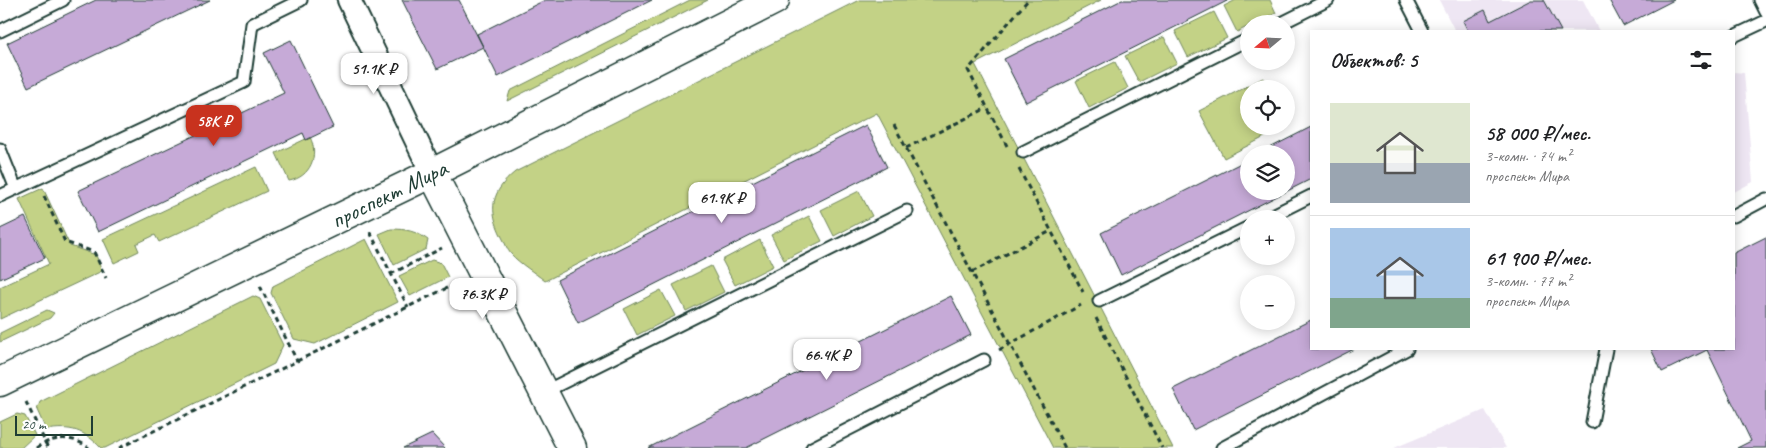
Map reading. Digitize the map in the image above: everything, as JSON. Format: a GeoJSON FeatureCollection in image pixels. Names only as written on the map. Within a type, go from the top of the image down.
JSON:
{"type":"FeatureCollection","features":[{"type":"Feature","properties":{"kind":"main road","name":"проспект Мира"},"geometry":{"type":"LineString","coordinates":[[0,382],[432,173],[775,0]]}},
{"type":"Feature","properties":{"kind":"main road"},"geometry":{"type":"LineString","coordinates":[[432,173],[572,448]]}},
{"type":"Feature","properties":{"kind":"street"},"geometry":{"type":"LineString","coordinates":[[349,0],[432,173]]}},
{"type":"Feature","properties":{"kind":"lane"},"geometry":{"type":"LineString","coordinates":[[0,31],[63,0]]}},
{"type":"Feature","properties":{"kind":"lane"},"geometry":{"type":"LineString","coordinates":[[0,196],[244,82],[252,24],[301,0]]}},
{"type":"Feature","properties":{"kind":"lane"},"geometry":{"type":"LineString","coordinates":[[1295,16],[1328,0]]}},
{"type":"Feature","properties":{"kind":"lane"},"geometry":{"type":"LineString","coordinates":[[1406,0],[1421,30]]}},
{"type":"Feature","properties":{"kind":"lane"},"geometry":{"type":"LineString","coordinates":[[1760,0],[1766,12]]}},
{"type":"Feature","properties":{"kind":"lane"},"geometry":{"type":"LineString","coordinates":[[1735,36],[1766,22]]}},
{"type":"Feature","properties":{"kind":"lane"},"geometry":{"type":"LineString","coordinates":[[1022,152],[1240,43]]}},
{"type":"Feature","properties":{"kind":"lane"},"geometry":{"type":"LineString","coordinates":[[0,149],[16,189]]}},
{"type":"Feature","properties":{"kind":"lane"},"geometry":{"type":"LineString","coordinates":[[1282,210],[1310,196]]}},
{"type":"Feature","properties":{"kind":"lane"},"geometry":{"type":"LineString","coordinates":[[1735,215],[1766,199]]}},
{"type":"Feature","properties":{"kind":"lane"},"geometry":{"type":"LineString","coordinates":[[544,392],[906,211]]}},
{"type":"Feature","properties":{"kind":"lane"},"geometry":{"type":"LineString","coordinates":[[1093,301],[1240,230]]}},
{"type":"Feature","properties":{"kind":"lane"},"geometry":{"type":"LineString","coordinates":[[1222,448],[1405,350]]}},
{"type":"Feature","properties":{"kind":"lane"},"geometry":{"type":"LineString","coordinates":[[1592,422],[1606,350]]}},
{"type":"Feature","properties":{"kind":"lane"},"geometry":{"type":"LineString","coordinates":[[812,448],[984,360]]}},
{"type":"Feature","properties":{"kind":"path"},"geometry":{"type":"LineString","coordinates":[[1009,148],[968,70],[1028,0]]}},
{"type":"Feature","properties":{"kind":"path"},"geometry":{"type":"LineString","coordinates":[[906,148],[987,108]]}},
{"type":"Feature","properties":{"kind":"path"},"geometry":{"type":"LineString","coordinates":[[894,125],[1065,448]]}},
{"type":"Feature","properties":{"kind":"path"},"geometry":{"type":"LineString","coordinates":[[1017,165],[1051,231],[1093,301],[1162,448]]}},
{"type":"Feature","properties":{"kind":"path"},"geometry":{"type":"LineString","coordinates":[[36,180],[65,242],[94,252],[106,278]]}},
{"type":"Feature","properties":{"kind":"path"},"geometry":{"type":"LineString","coordinates":[[972,272],[1051,231]]}},
{"type":"Feature","properties":{"kind":"path"},"geometry":{"type":"LineString","coordinates":[[370,232],[408,308]]}},
{"type":"Feature","properties":{"kind":"path"},"geometry":{"type":"LineString","coordinates":[[391,274],[443,248]]}},
{"type":"Feature","properties":{"kind":"path"},"geometry":{"type":"LineString","coordinates":[[119,448],[460,282]]}},
{"type":"Feature","properties":{"kind":"path"},"geometry":{"type":"LineString","coordinates":[[260,286],[297,361]]}},
{"type":"Feature","properties":{"kind":"path"},"geometry":{"type":"LineString","coordinates":[[984,360],[1010,343],[1093,301]]}},
{"type":"Feature","properties":{"kind":"path"},"geometry":{"type":"LineString","coordinates":[[26,402],[48,448]]}},
{"type":"Feature","properties":{"kind":"path"},"geometry":{"type":"LineString","coordinates":[[36,448],[45,442],[60,438],[75,440],[89,448]]}},
{"type":"Feature","properties":{"kind":"shaded area"},"geometry":{"type":"Polygon","coordinates":[[[1439,0],[1583,0],[1598,30],[1454,30],[1439,0]]]}},
{"type":"Feature","properties":{"kind":"shaded area"},"geometry":{"type":"Polygon","coordinates":[[[1735,72],[1744,73],[1753,182],[1735,191],[1735,72]]]}},
{"type":"Feature","properties":{"kind":"shaded area"},"geometry":{"type":"Polygon","coordinates":[[[1485,410],[1506,448],[1394,448],[1485,410]]]}},
{"type":"Feature","properties":{"kind":"green space"},"geometry":{"type":"Polygon","coordinates":[[[690,0],[708,0],[507,101],[510,91],[690,0]]]}},
{"type":"Feature","properties":{"kind":"green space"},"geometry":{"type":"Polygon","coordinates":[[[859,0],[1101,0],[975,64],[1173,448],[1053,448],[877,113],[545,281],[519,261],[507,248],[495,218],[494,202],[501,187],[515,172],[859,0]]]}},
{"type":"Feature","properties":{"kind":"green space"},"geometry":{"type":"Polygon","coordinates":[[[1236,0],[1270,0],[1276,13],[1272,15],[1240,15],[1240,30],[1237,32],[1224,6],[1236,0]]]}},
{"type":"Feature","properties":{"kind":"green space"},"geometry":{"type":"Polygon","coordinates":[[[1214,12],[1227,38],[1188,57],[1175,31],[1214,12]]]}},
{"type":"Feature","properties":{"kind":"green space"},"geometry":{"type":"Polygon","coordinates":[[[1164,37],[1177,63],[1139,82],[1125,56],[1164,37]]]}},
{"type":"Feature","properties":{"kind":"green space"},"geometry":{"type":"Polygon","coordinates":[[[1115,62],[1128,88],[1089,108],[1076,81],[1115,62]]]}},
{"type":"Feature","properties":{"kind":"green space"},"geometry":{"type":"Polygon","coordinates":[[[1240,90],[1240,135],[1269,135],[1249,145],[1240,145],[1240,150],[1224,158],[1199,111],[1240,90]]]}},
{"type":"Feature","properties":{"kind":"green space"},"geometry":{"type":"Polygon","coordinates":[[[310,137],[314,151],[311,164],[303,175],[289,181],[276,153],[310,137]]]}},
{"type":"Feature","properties":{"kind":"green space"},"geometry":{"type":"Polygon","coordinates":[[[256,167],[267,191],[159,242],[155,235],[136,244],[139,251],[114,263],[103,239],[256,167]]]}},
{"type":"Feature","properties":{"kind":"green space"},"geometry":{"type":"Polygon","coordinates":[[[43,188],[70,246],[96,255],[102,271],[0,319],[0,287],[49,264],[19,199],[43,188]]]}},
{"type":"Feature","properties":{"kind":"green space"},"geometry":{"type":"Polygon","coordinates":[[[859,191],[872,216],[834,236],[821,210],[859,191]]]}},
{"type":"Feature","properties":{"kind":"green space"},"geometry":{"type":"Polygon","coordinates":[[[809,216],[822,241],[784,260],[771,235],[809,216]]]}},
{"type":"Feature","properties":{"kind":"green space"},"geometry":{"type":"Polygon","coordinates":[[[391,229],[401,229],[419,234],[428,240],[426,249],[394,265],[379,234],[391,229]]]}},
{"type":"Feature","properties":{"kind":"green space"},"geometry":{"type":"Polygon","coordinates":[[[366,239],[398,302],[315,344],[294,339],[271,293],[273,286],[366,239]]]}},
{"type":"Feature","properties":{"kind":"green space"},"geometry":{"type":"Polygon","coordinates":[[[760,240],[773,266],[735,285],[722,260],[760,240]]]}},
{"type":"Feature","properties":{"kind":"green space"},"geometry":{"type":"Polygon","coordinates":[[[432,260],[441,263],[448,277],[410,296],[399,276],[432,260]]]}},
{"type":"Feature","properties":{"kind":"green space"},"geometry":{"type":"Polygon","coordinates":[[[711,266],[724,292],[686,311],[673,285],[711,266]]]}},
{"type":"Feature","properties":{"kind":"green space"},"geometry":{"type":"Polygon","coordinates":[[[661,290],[675,316],[637,335],[624,309],[661,290]]]}},
{"type":"Feature","properties":{"kind":"green space"},"geometry":{"type":"Polygon","coordinates":[[[253,296],[260,299],[283,345],[274,364],[105,448],[101,448],[83,433],[70,429],[46,430],[37,410],[40,402],[253,296]]]}},
{"type":"Feature","properties":{"kind":"green space"},"geometry":{"type":"Polygon","coordinates":[[[47,310],[54,313],[50,318],[0,342],[0,333],[47,310]]]}},
{"type":"Feature","properties":{"kind":"green space"},"geometry":{"type":"Polygon","coordinates":[[[17,414],[25,416],[35,435],[21,448],[0,448],[0,422],[17,414]]]}},
{"type":"Feature","properties":{"kind":"building"},"geometry":{"type":"Polygon","coordinates":[[[96,0],[210,0],[28,87],[7,43],[96,0]]]}},
{"type":"Feature","properties":{"kind":"building"},"geometry":{"type":"Polygon","coordinates":[[[402,0],[459,0],[483,47],[437,69],[402,0]]]}},
{"type":"Feature","properties":{"kind":"building"},"geometry":{"type":"Polygon","coordinates":[[[545,0],[652,0],[498,77],[477,34],[545,0]]]}},
{"type":"Feature","properties":{"kind":"building"},"geometry":{"type":"Polygon","coordinates":[[[1122,0],[1229,0],[1026,102],[1004,59],[1122,0]]]}},
{"type":"Feature","properties":{"kind":"building"},"geometry":{"type":"Polygon","coordinates":[[[1531,0],[1544,0],[1560,30],[1468,30],[1463,21],[1485,10],[1490,21],[1531,0]]]}},
{"type":"Feature","properties":{"kind":"building"},"geometry":{"type":"Polygon","coordinates":[[[1609,0],[1674,0],[1623,26],[1609,0]]]}},
{"type":"Feature","properties":{"kind":"building"},"geometry":{"type":"Polygon","coordinates":[[[291,40],[333,127],[306,140],[303,133],[98,232],[78,191],[284,93],[264,53],[291,40]]]}},
{"type":"Feature","properties":{"kind":"building"},"geometry":{"type":"Polygon","coordinates":[[[866,125],[887,167],[578,323],[557,280],[866,125]]]}},
{"type":"Feature","properties":{"kind":"building"},"geometry":{"type":"Polygon","coordinates":[[[1310,128],[1310,180],[1295,187],[1295,145],[1276,145],[1310,128]]]}},
{"type":"Feature","properties":{"kind":"building"},"geometry":{"type":"Polygon","coordinates":[[[1240,164],[1240,200],[1269,200],[1250,210],[1240,210],[1240,215],[1121,275],[1101,233],[1240,164]]]}},
{"type":"Feature","properties":{"kind":"building"},"geometry":{"type":"Polygon","coordinates":[[[25,217],[45,258],[0,279],[0,229],[25,217]]]}},
{"type":"Feature","properties":{"kind":"building"},"geometry":{"type":"Polygon","coordinates":[[[1766,237],[1766,448],[1737,448],[1751,441],[1707,350],[1735,350],[1735,252],[1766,237]]]}},
{"type":"Feature","properties":{"kind":"building"},"geometry":{"type":"Polygon","coordinates":[[[951,296],[971,335],[746,448],[648,448],[951,296]]]}},
{"type":"Feature","properties":{"kind":"building"},"geometry":{"type":"Polygon","coordinates":[[[1310,320],[1310,350],[1352,350],[1193,430],[1173,389],[1291,330],[1295,330],[1295,328],[1310,320]]]}},
{"type":"Feature","properties":{"kind":"building"},"geometry":{"type":"Polygon","coordinates":[[[1651,350],[1707,350],[1662,372],[1651,350]]]}},
{"type":"Feature","properties":{"kind":"building"},"geometry":{"type":"Polygon","coordinates":[[[432,434],[445,448],[403,448],[432,434]]]}}]}
